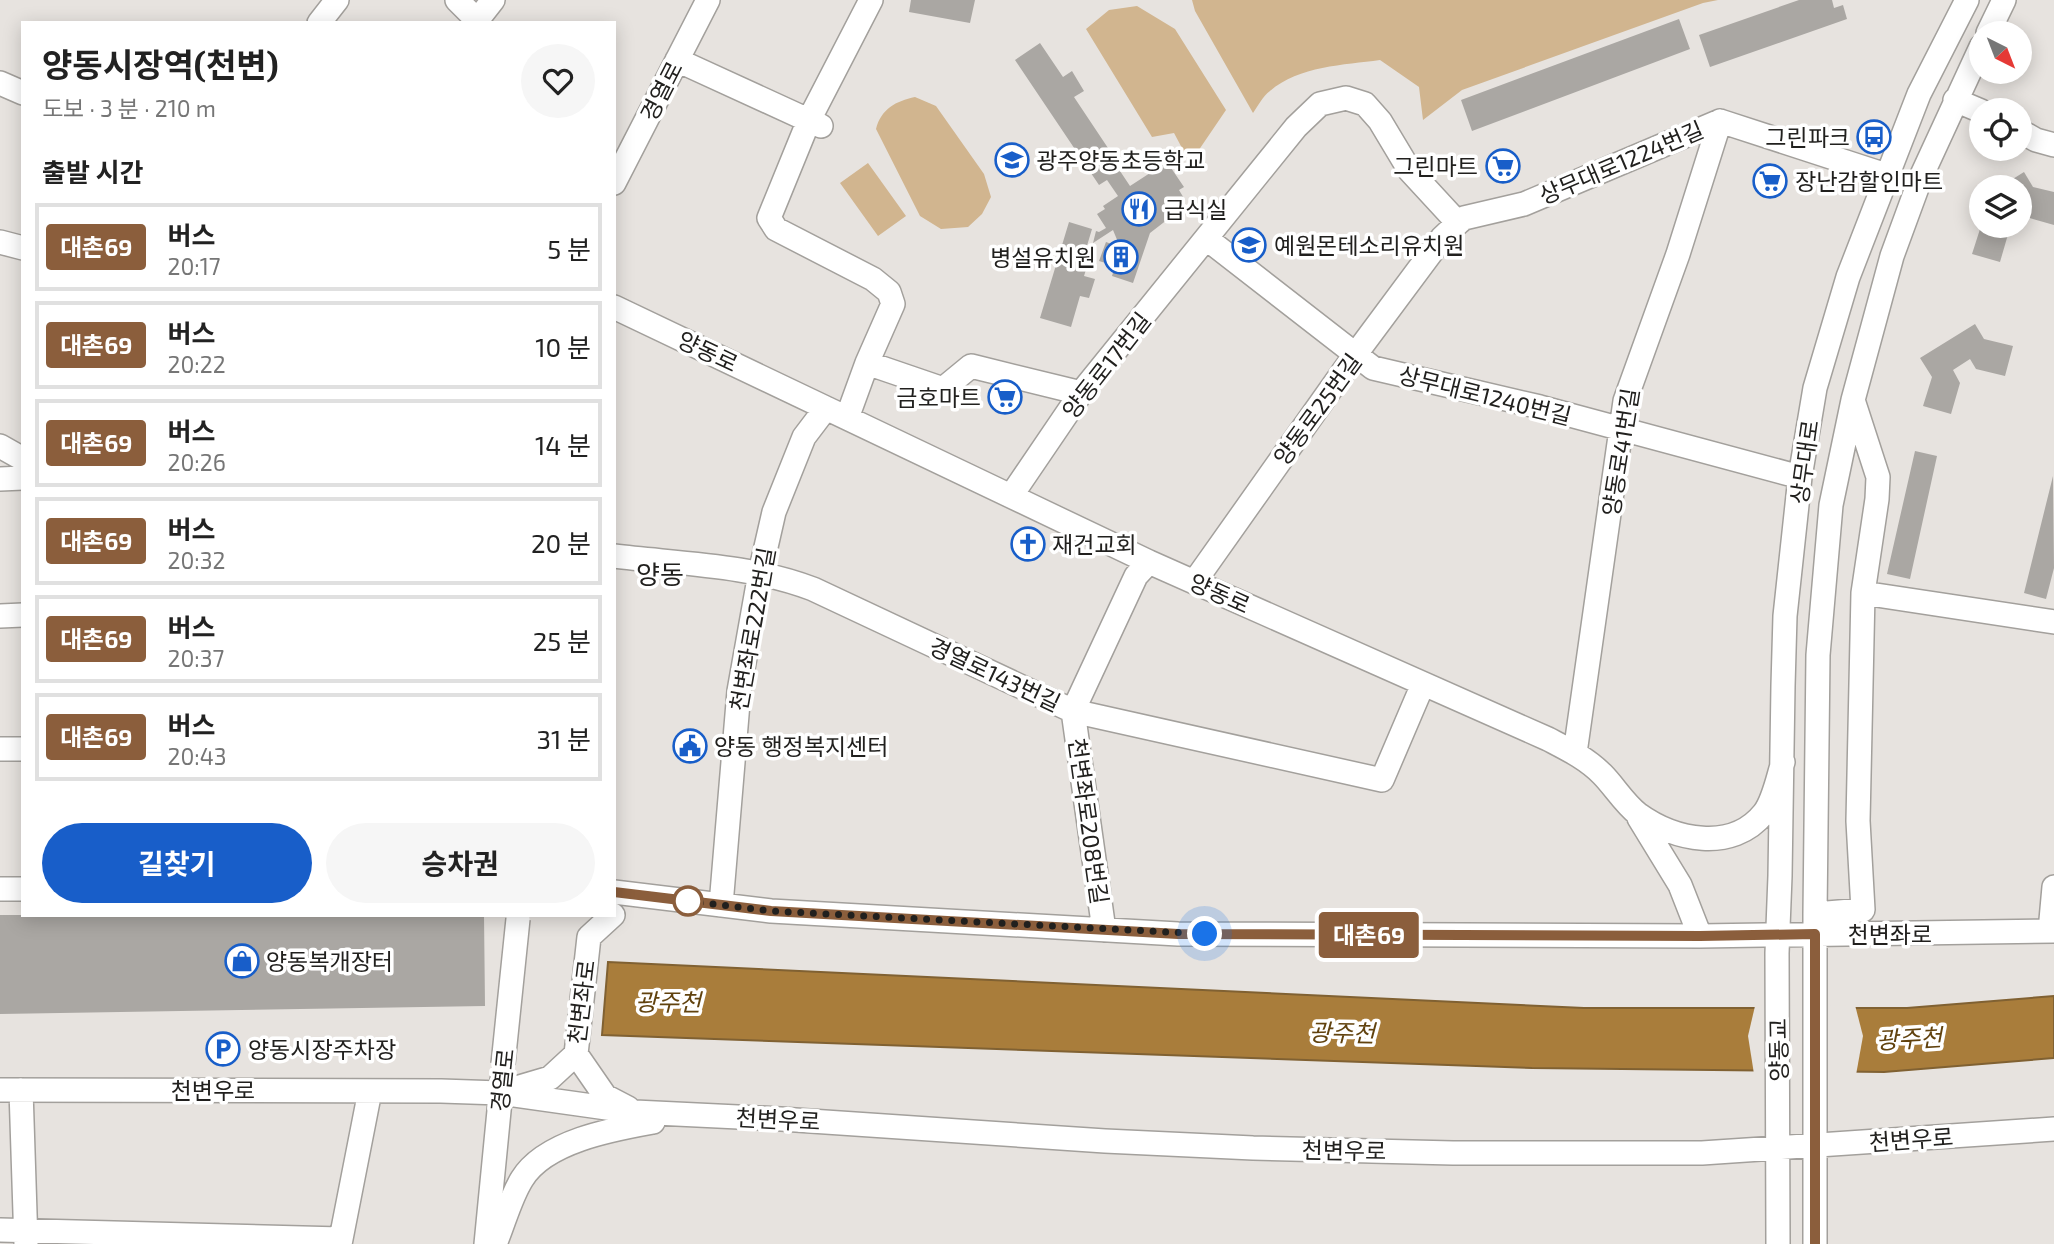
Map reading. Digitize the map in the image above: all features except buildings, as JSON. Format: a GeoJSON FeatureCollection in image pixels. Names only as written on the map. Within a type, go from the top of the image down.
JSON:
{"type":"FeatureCollection","features":[{"type":"Feature","properties":{"kind":"street"},"geometry":{"type":"LineString","coordinates":[[321,21],[337,0]]}},
{"type":"Feature","properties":{"kind":"street"},"geometry":{"type":"LineString","coordinates":[[457,0],[475,21]]}},
{"type":"Feature","properties":{"kind":"street"},"geometry":{"type":"LineString","coordinates":[[477,21],[493,0]]}},
{"type":"Feature","properties":{"kind":"street","name":"경열로"},"geometry":{"type":"LineString","coordinates":[[616,179],[708,0]]}},
{"type":"Feature","properties":{"kind":"street"},"geometry":{"type":"LineString","coordinates":[[677,60],[815,123],[871,0]]}},
{"type":"Feature","properties":{"kind":"street","name":"상무대로"},"geometry":{"type":"LineString","coordinates":[[1778,944],[1785,615],[1800,477],[1815,388],[1847,277],[1886,175],[1919,94],[1967,0]]}},
{"type":"Feature","properties":{"kind":"street"},"geometry":{"type":"LineString","coordinates":[[1993,21],[2004,0]]}},
{"type":"Feature","properties":{"kind":"street","name":"상무대로"},"geometry":{"type":"LineString","coordinates":[[1817,1145],[1815,935],[1818,655],[1831,505],[1853,400],[1892,256],[1921,177],[1969,71]]}},
{"type":"Feature","properties":{"kind":"street"},"geometry":{"type":"LineString","coordinates":[[0,83],[21,92]]}},
{"type":"Feature","properties":{"kind":"street","name":"양동로17번길"},"geometry":{"type":"LineString","coordinates":[[1011,496],[1081,393],[1312,110],[1331,100],[1346,98],[1358,101],[1373,110],[1450,230]]}},
{"type":"Feature","properties":{"kind":"street"},"geometry":{"type":"LineString","coordinates":[[1955,100],[1969,106]]}},
{"type":"Feature","properties":{"kind":"street","name":"상무대로1224번길"},"geometry":{"type":"LineString","coordinates":[[1450,230],[1464,218],[1524,204],[1720,121],[1886,175]]}},
{"type":"Feature","properties":{"kind":"street","name":"양동로41번길"},"geometry":{"type":"LineString","coordinates":[[1575,753],[1620,430],[1632,376],[1678,254],[1720,121]]}},
{"type":"Feature","properties":{"kind":"street","name":"천변좌로222번길"},"geometry":{"type":"LineString","coordinates":[[721,905],[739,691],[774,512],[804,437],[836,413],[867,363],[893,304],[889,292],[873,279],[776,229],[769,218],[815,123]]}},
{"type":"Feature","properties":{"kind":"street"},"geometry":{"type":"LineString","coordinates":[[2032,138],[2054,145]]}},
{"type":"Feature","properties":{"kind":"street","name":"양동로25번길"},"geometry":{"type":"LineString","coordinates":[[1195,581],[1355,355],[1450,230]]}},
{"type":"Feature","properties":{"kind":"street","name":"상무대로1240번길"},"geometry":{"type":"LineString","coordinates":[[1207,239],[1373,368],[1540,407],[1800,477]]}},
{"type":"Feature","properties":{"kind":"street"},"geometry":{"type":"LineString","coordinates":[[0,242],[21,247]]}},
{"type":"Feature","properties":{"kind":"street","name":"양동로"},"geometry":{"type":"LineString","coordinates":[[616,308],[1149,562],[1500,716],[1575,753],[1595,767],[1636,812],[1666,831],[1685,837],[1705,838],[1730,835],[1750,825],[1765,812],[1783,762]]}},
{"type":"Feature","properties":{"kind":"street"},"geometry":{"type":"LineString","coordinates":[[867,363],[943,389],[971,366],[1081,393]]}},
{"type":"Feature","properties":{"kind":"street"},"geometry":{"type":"LineString","coordinates":[[1815,935],[1863,910],[1858,821],[1863,593],[1878,477],[1853,400]]}},
{"type":"Feature","properties":{"kind":"street"},"geometry":{"type":"LineString","coordinates":[[0,446],[21,458]]}},
{"type":"Feature","properties":{"kind":"street"},"geometry":{"type":"LineString","coordinates":[[0,479],[21,478]]}},
{"type":"Feature","properties":{"kind":"street","name":"경열로143번길"},"geometry":{"type":"LineString","coordinates":[[616,556],[785,578],[1073,711],[1382,780],[1423,684]]}},
{"type":"Feature","properties":{"kind":"street","name":"천변좌로208번길"},"geometry":{"type":"LineString","coordinates":[[1104,930],[1073,711],[1136,576],[1149,562]]}},
{"type":"Feature","properties":{"kind":"street"},"geometry":{"type":"LineString","coordinates":[[1863,593],[2054,622]]}},
{"type":"Feature","properties":{"kind":"street"},"geometry":{"type":"LineString","coordinates":[[0,616],[21,615]]}},
{"type":"Feature","properties":{"kind":"street"},"geometry":{"type":"LineString","coordinates":[[0,749],[21,749]]}},
{"type":"Feature","properties":{"kind":"street"},"geometry":{"type":"LineString","coordinates":[[1636,812],[1680,885],[1700,936]]}},
{"type":"Feature","properties":{"kind":"street"},"geometry":{"type":"LineString","coordinates":[[2052,931],[2054,887]]}},
{"type":"Feature","properties":{"kind":"street"},"geometry":{"type":"LineString","coordinates":[[0,889],[21,889]]}},
{"type":"Feature","properties":{"kind":"street","name":"천변좌로"},"geometry":{"type":"LineString","coordinates":[[616,911],[625,894],[771,911],[1191,934],[1700,936],[1778,944],[1815,935],[2052,931]]}},
{"type":"Feature","properties":{"kind":"street","name":"경열로"},"geometry":{"type":"LineString","coordinates":[[486,1244],[518,917]]}},
{"type":"Feature","properties":{"kind":"street","name":"천변좌로"},"geometry":{"type":"LineString","coordinates":[[500,1093],[550,1078],[576,1054],[589,937],[612,917]]}},
{"type":"Feature","properties":{"kind":"street","name":"양동교"},"geometry":{"type":"LineString","coordinates":[[1778,944],[1779,1147]]}},
{"type":"Feature","properties":{"kind":"street","name":"천변우로"},"geometry":{"type":"LineString","coordinates":[[576,1054],[605,1096],[635,1112]]}},
{"type":"Feature","properties":{"kind":"street"},"geometry":{"type":"LineString","coordinates":[[10,1090],[26,1238]]}},
{"type":"Feature","properties":{"kind":"street","name":"천변우로"},"geometry":{"type":"LineString","coordinates":[[10,1090],[500,1093],[635,1112],[1254,1148],[1583,1154],[1702,1153],[2054,1129]]}},
{"type":"Feature","properties":{"kind":"street"},"geometry":{"type":"LineString","coordinates":[[0,1230],[26,1238],[341,1241],[370,1091]]}},
{"type":"Feature","properties":{"kind":"street"},"geometry":{"type":"LineString","coordinates":[[495,1244],[522,1178],[536,1164],[574,1142],[603,1131],[694,1115]]}},
{"type":"Feature","properties":{"kind":"street"},"geometry":{"type":"LineString","coordinates":[[1815,1244],[1817,1145]]}},
{"type":"Feature","properties":{"kind":"street"},"geometry":{"type":"LineString","coordinates":[[1778,1244],[1779,1147]]}},
{"type":"Feature","properties":{"kind":"shaded area"},"geometry":{"type":"Polygon","coordinates":[[[1192,0],[1718,0],[1703,3],[1462,90],[1423,120],[1419,87],[1380,60],[1337,65],[1294,76],[1267,93],[1253,113],[1195,11],[1192,0]]]}},
{"type":"Feature","properties":{"kind":"shaded area"},"geometry":{"type":"Polygon","coordinates":[[[1137,6],[1175,29],[1226,110],[1190,163],[1174,133],[1152,137],[1086,29],[1109,10],[1137,6]]]}},
{"type":"Feature","properties":{"kind":"shaded area"},"geometry":{"type":"Polygon","coordinates":[[[915,97],[936,106],[984,174],[991,197],[982,214],[968,227],[941,229],[920,216],[876,129],[890,107],[915,97]]]}},
{"type":"Feature","properties":{"kind":"shaded area"},"geometry":{"type":"Polygon","coordinates":[[[868,163],[906,216],[878,236],[840,183],[868,163]]]}},
{"type":"Feature","properties":{"kind":"water","name":"광주천"},"geometry":{"type":"Polygon","coordinates":[[[608,962],[1584,1008],[1907,1008],[2054,996],[2054,1058],[1884,1072],[1532,1068],[602,1035],[608,962]]]}},
{"type":"Feature","properties":{"kind":"pier"},"geometry":{"type":"Polygon","coordinates":[[[1855,1005],[1863,1036],[1856,1075],[1754,1074],[1748,1036],[1755,1006],[1855,1005]]]}},
{"type":"Feature","properties":{"kind":"bus line","name":"대촌69"},"geometry":{"type":"LineString","coordinates":[[616,892],[771,911],[1178,934],[1815,934],[1815,1244]]}},
{"type":"Feature","properties":{"kind":"place","name":"그린파크"},"geometry":{"type":"Point","coordinates":[1874,137]}},
{"type":"Feature","properties":{"kind":"place","name":"광주양동초등학교"},"geometry":{"type":"Point","coordinates":[1012,160]}},
{"type":"Feature","properties":{"kind":"place","name":"그린마트"},"geometry":{"type":"Point","coordinates":[1503,166]}},
{"type":"Feature","properties":{"kind":"place","name":"장난감할인마트"},"geometry":{"type":"Point","coordinates":[1770,181]}},
{"type":"Feature","properties":{"kind":"place","name":"급식실"},"geometry":{"type":"Point","coordinates":[1139,209]}},
{"type":"Feature","properties":{"kind":"place","name":"예원몬테소리유치원"},"geometry":{"type":"Point","coordinates":[1249,245]}},
{"type":"Feature","properties":{"kind":"place","name":"병설유치원"},"geometry":{"type":"Point","coordinates":[1121,257]}},
{"type":"Feature","properties":{"kind":"place","name":"금호마트"},"geometry":{"type":"Point","coordinates":[1005,397]}},
{"type":"Feature","properties":{"kind":"place","name":"재건교회"},"geometry":{"type":"Point","coordinates":[1028,544]}},
{"type":"Feature","properties":{"kind":"place","name":"양동 행정복지센터"},"geometry":{"type":"Point","coordinates":[690,746]}},
{"type":"Feature","properties":{"kind":"place","name":"양동복개장터"},"geometry":{"type":"Point","coordinates":[242,961]}},
{"type":"Feature","properties":{"kind":"place","name":"양동시장주차장"},"geometry":{"type":"Point","coordinates":[223,1049]}},
{"type":"Feature","properties":{"kind":"district","name":"양동"},"geometry":{"type":"Point","coordinates":[660,573]}},
{"type":"Feature","properties":{"kind":"route"},"geometry":{"type":"LineString","coordinates":[[688,901],[771,911],[1205,934]]}}]}
